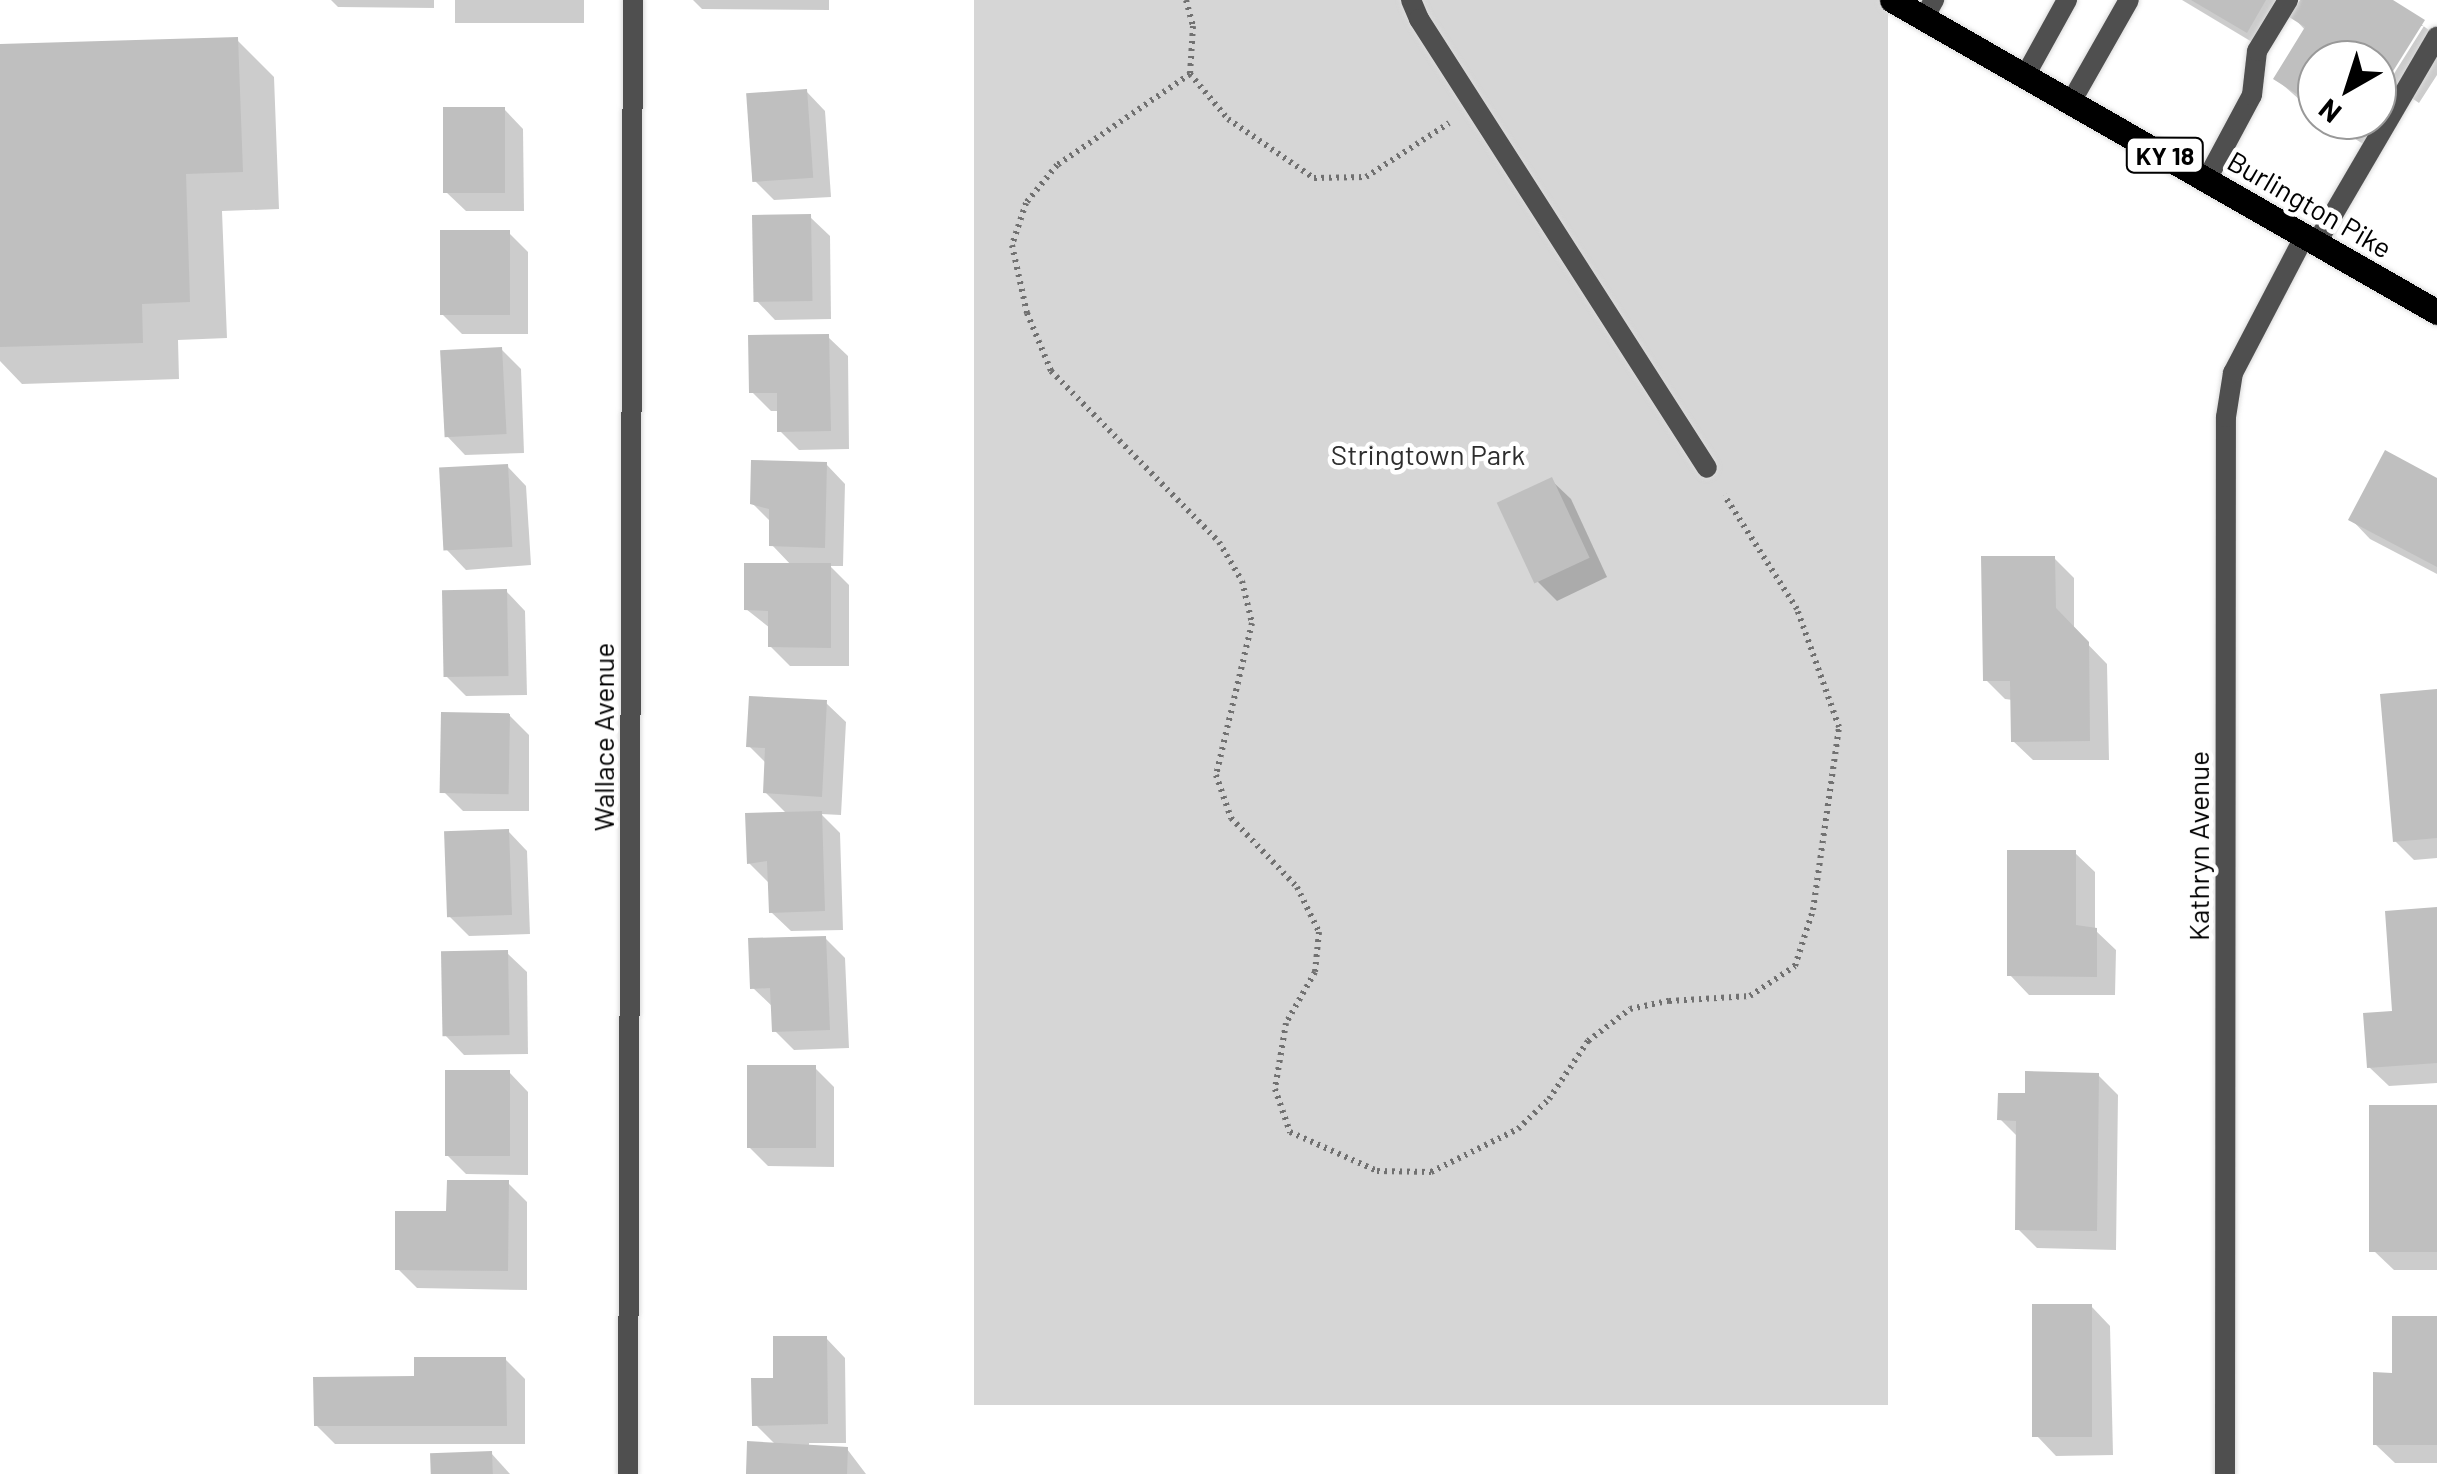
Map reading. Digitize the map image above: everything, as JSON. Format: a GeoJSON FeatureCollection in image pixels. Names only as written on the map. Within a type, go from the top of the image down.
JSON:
{"type":"FeatureCollection","features":[{"type":"Feature","properties":{"kind":"main road","name":"Burlington Pike"},"geometry":{"type":"LineString","coordinates":[[1892,0],[1929,9],[2025,76],[2437,312]]}},
{"type":"Feature","properties":{"kind":"street","name":"Wallace Avenue"},"geometry":{"type":"LineString","coordinates":[[628,1474],[633,0]]}},
{"type":"Feature","properties":{"kind":"street"},"geometry":{"type":"LineString","coordinates":[[1410,0],[1707,468]]}},
{"type":"Feature","properties":{"kind":"street"},"geometry":{"type":"LineString","coordinates":[[2025,76],[2067,0]]}},
{"type":"Feature","properties":{"kind":"street"},"geometry":{"type":"LineString","coordinates":[[2071,102],[2129,0]]}},
{"type":"Feature","properties":{"kind":"street"},"geometry":{"type":"LineString","coordinates":[[2207,179],[2252,95],[2258,51],[2288,0]]}},
{"type":"Feature","properties":{"kind":"street","name":"Kathryn Avenue"},"geometry":{"type":"LineString","coordinates":[[2225,1474],[2226,417],[2233,373],[2437,37]]}},
{"type":"Feature","properties":{"kind":"path"},"geometry":{"type":"LineString","coordinates":[[1186,0],[1194,26],[1190,74],[1228,119],[1314,178],[1366,177],[1474,106]]}},
{"type":"Feature","properties":{"kind":"path"},"geometry":{"type":"LineString","coordinates":[[1190,74],[1057,165],[1026,203],[1012,245],[1027,313],[1051,371],[1218,542],[1242,581],[1252,624],[1216,774],[1231,818],[1297,887],[1319,932],[1315,972],[1286,1022],[1275,1089],[1290,1132],[1377,1171],[1431,1172],[1518,1129],[1550,1099],[1588,1042],[1630,1009],[1669,1001],[1750,996],[1795,966],[1812,910],[1839,728],[1798,608],[1707,468]]}},
{"type":"Feature","properties":{"kind":"green space","name":"Stringtown Park"},"geometry":{"type":"Polygon","coordinates":[[[974,0],[1888,0],[1888,1405],[974,1405],[974,0]]]}},
{"type":"Feature","properties":{"kind":"building"},"geometry":{"type":"Polygon","coordinates":[[[2191,0],[2266,0],[2247,33],[2191,0]]]}},
{"type":"Feature","properties":{"kind":"building"},"geometry":{"type":"Polygon","coordinates":[[[2300,0],[2393,0],[2425,20],[2397,65],[2397,40],[2297,40],[2305,27],[2289,17],[2300,0]]]}},
{"type":"Feature","properties":{"kind":"building"},"geometry":{"type":"Polygon","coordinates":[[[238,37],[243,172],[186,174],[190,302],[142,304],[143,343],[0,347],[0,44],[238,37]]]}},
{"type":"Feature","properties":{"kind":"building"},"geometry":{"type":"Polygon","coordinates":[[[2297,40],[2297,94],[2273,79],[2297,40]]]}},
{"type":"Feature","properties":{"kind":"building"},"geometry":{"type":"Polygon","coordinates":[[[807,89],[813,178],[752,182],[746,93],[807,89]]]}},
{"type":"Feature","properties":{"kind":"building"},"geometry":{"type":"Polygon","coordinates":[[[443,107],[505,107],[505,193],[443,193],[443,107]]]}},
{"type":"Feature","properties":{"kind":"building"},"geometry":{"type":"Polygon","coordinates":[[[811,214],[813,301],[754,302],[752,215],[811,214]]]}},
{"type":"Feature","properties":{"kind":"building"},"geometry":{"type":"Polygon","coordinates":[[[440,230],[510,230],[510,315],[440,315],[440,230]]]}},
{"type":"Feature","properties":{"kind":"building"},"geometry":{"type":"Polygon","coordinates":[[[829,334],[831,431],[777,432],[777,393],[749,393],[748,335],[829,334]]]}},
{"type":"Feature","properties":{"kind":"building"},"geometry":{"type":"Polygon","coordinates":[[[502,347],[507,434],[445,437],[440,350],[502,347]]]}},
{"type":"Feature","properties":{"kind":"building"},"geometry":{"type":"Polygon","coordinates":[[[2385,450],[2437,478],[2437,567],[2348,520],[2385,450]]]}},
{"type":"Feature","properties":{"kind":"building"},"geometry":{"type":"Polygon","coordinates":[[[751,460],[827,462],[825,548],[769,546],[769,509],[750,504],[751,460]]]}},
{"type":"Feature","properties":{"kind":"building"},"geometry":{"type":"Polygon","coordinates":[[[508,464],[512,547],[443,550],[439,468],[508,464]]]}},
{"type":"Feature","properties":{"kind":"building"},"geometry":{"type":"Polygon","coordinates":[[[1552,477],[1590,558],[1534,583],[1497,503],[1552,477]]]}},
{"type":"Feature","properties":{"kind":"building"},"geometry":{"type":"Polygon","coordinates":[[[1981,556],[2055,556],[2056,608],[2089,642],[2090,741],[2011,742],[2010,681],[1983,681],[1981,556]]]}},
{"type":"Feature","properties":{"kind":"building"},"geometry":{"type":"Polygon","coordinates":[[[744,563],[831,563],[831,648],[768,647],[768,611],[744,610],[744,563]]]}},
{"type":"Feature","properties":{"kind":"building"},"geometry":{"type":"Polygon","coordinates":[[[507,589],[509,676],[444,677],[442,590],[507,589]]]}},
{"type":"Feature","properties":{"kind":"building"},"geometry":{"type":"Polygon","coordinates":[[[2437,689],[2437,838],[2393,842],[2380,694],[2437,689]]]}},
{"type":"Feature","properties":{"kind":"building"},"geometry":{"type":"Polygon","coordinates":[[[749,696],[827,700],[822,797],[763,793],[765,748],[746,747],[749,696]]]}},
{"type":"Feature","properties":{"kind":"building"},"geometry":{"type":"Polygon","coordinates":[[[441,712],[510,713],[509,794],[440,793],[441,712]]]}},
{"type":"Feature","properties":{"kind":"building"},"geometry":{"type":"Polygon","coordinates":[[[822,811],[825,911],[769,913],[767,861],[747,864],[745,813],[822,811]]]}},
{"type":"Feature","properties":{"kind":"building"},"geometry":{"type":"Polygon","coordinates":[[[509,829],[512,915],[447,917],[444,831],[509,829]]]}},
{"type":"Feature","properties":{"kind":"building"},"geometry":{"type":"Polygon","coordinates":[[[2007,850],[2076,850],[2076,925],[2097,928],[2097,977],[2007,976],[2007,850]]]}},
{"type":"Feature","properties":{"kind":"building"},"geometry":{"type":"Polygon","coordinates":[[[2437,907],[2437,1063],[2367,1068],[2363,1013],[2392,1011],[2385,911],[2437,907]]]}},
{"type":"Feature","properties":{"kind":"building"},"geometry":{"type":"Polygon","coordinates":[[[826,936],[830,1030],[772,1032],[770,988],[750,989],[748,938],[826,936]]]}},
{"type":"Feature","properties":{"kind":"building"},"geometry":{"type":"Polygon","coordinates":[[[508,950],[509,1035],[442,1036],[441,951],[508,950]]]}},
{"type":"Feature","properties":{"kind":"building"},"geometry":{"type":"Polygon","coordinates":[[[747,1065],[816,1065],[816,1148],[747,1148],[747,1065]]]}},
{"type":"Feature","properties":{"kind":"building"},"geometry":{"type":"Polygon","coordinates":[[[445,1070],[510,1070],[510,1156],[445,1156],[445,1070]]]}},
{"type":"Feature","properties":{"kind":"building"},"geometry":{"type":"Polygon","coordinates":[[[2025,1071],[2099,1073],[2097,1231],[2015,1230],[2016,1121],[1997,1120],[1998,1093],[2025,1093],[2025,1071]]]}},
{"type":"Feature","properties":{"kind":"building"},"geometry":{"type":"Polygon","coordinates":[[[2369,1105],[2437,1105],[2437,1252],[2369,1252],[2369,1105]]]}},
{"type":"Feature","properties":{"kind":"building"},"geometry":{"type":"Polygon","coordinates":[[[447,1180],[509,1180],[508,1271],[395,1270],[395,1211],[446,1211],[447,1180]]]}},
{"type":"Feature","properties":{"kind":"building"},"geometry":{"type":"Polygon","coordinates":[[[2032,1304],[2092,1304],[2092,1437],[2032,1437],[2032,1304]]]}},
{"type":"Feature","properties":{"kind":"building"},"geometry":{"type":"Polygon","coordinates":[[[2392,1316],[2437,1316],[2437,1445],[2373,1445],[2373,1372],[2392,1373],[2392,1316]]]}},
{"type":"Feature","properties":{"kind":"building"},"geometry":{"type":"Polygon","coordinates":[[[773,1336],[827,1336],[828,1424],[752,1426],[751,1378],[773,1378],[773,1336]]]}},
{"type":"Feature","properties":{"kind":"building"},"geometry":{"type":"Polygon","coordinates":[[[414,1357],[506,1357],[507,1426],[314,1426],[313,1377],[414,1376],[414,1357]]]}},
{"type":"Feature","properties":{"kind":"building"},"geometry":{"type":"Polygon","coordinates":[[[747,1441],[848,1447],[847,1474],[746,1474],[747,1441]]]}},
{"type":"Feature","properties":{"kind":"building"},"geometry":{"type":"Polygon","coordinates":[[[492,1451],[493,1474],[431,1474],[430,1453],[492,1451]]]}}]}
